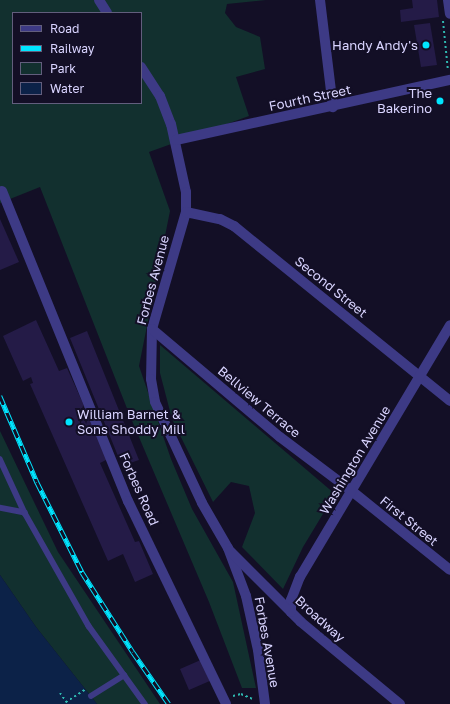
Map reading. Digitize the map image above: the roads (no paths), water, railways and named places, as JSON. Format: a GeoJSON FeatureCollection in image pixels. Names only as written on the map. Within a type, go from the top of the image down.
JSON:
{"type":"FeatureCollection","features":[{"type":"Feature","properties":{"kind":"street"},"geometry":{"type":"LineString","coordinates":[[99,0],[106,12]]}},
{"type":"Feature","properties":{"kind":"street"},"geometry":{"type":"LineString","coordinates":[[320,0],[334,107]]}},
{"type":"Feature","properties":{"kind":"street"},"geometry":{"type":"LineString","coordinates":[[446,15],[448,0]]}},
{"type":"Feature","properties":{"kind":"street","name":"Forbes Avenue"},"geometry":{"type":"LineString","coordinates":[[142,69],[160,96],[176,140],[186,192],[186,212],[152,329],[152,379],[155,402],[202,503],[228,548],[246,596],[258,650],[265,704]]}},
{"type":"Feature","properties":{"kind":"street","name":"Fourth Street"},"geometry":{"type":"LineString","coordinates":[[176,140],[334,107],[449,76]]}},
{"type":"Feature","properties":{"kind":"street","name":"Forbes Road"},"geometry":{"type":"LineString","coordinates":[[2,191],[128,500],[226,704]]}},
{"type":"Feature","properties":{"kind":"street","name":"Second Street"},"geometry":{"type":"LineString","coordinates":[[186,212],[220,219],[234,226],[450,401]]}},
{"type":"Feature","properties":{"kind":"street","name":"Washington Avenue"},"geometry":{"type":"LineString","coordinates":[[291,612],[291,600],[300,577],[353,492],[450,325]]}},
{"type":"Feature","properties":{"kind":"street","name":"Bellview Terrace"},"geometry":{"type":"LineString","coordinates":[[152,329],[280,437],[353,492]]}},
{"type":"Feature","properties":{"kind":"street","name":"First Street"},"geometry":{"type":"LineString","coordinates":[[353,492],[450,570]]}},
{"type":"Feature","properties":{"kind":"street","name":"Broadway"},"geometry":{"type":"LineString","coordinates":[[228,548],[291,612],[400,704]]}},
{"type":"Feature","properties":{"kind":"lane"},"geometry":{"type":"LineString","coordinates":[[0,459],[25,513],[89,626],[145,704]]}},
{"type":"Feature","properties":{"kind":"lane"},"geometry":{"type":"LineString","coordinates":[[0,508],[25,513]]}},
{"type":"Feature","properties":{"kind":"lane"},"geometry":{"type":"LineString","coordinates":[[91,696],[124,675]]}},
{"type":"Feature","properties":{"kind":"water"},"geometry":{"type":"Polygon","coordinates":[[[0,575],[36,627],[97,704],[0,704],[0,575]]]}},
{"type":"Feature","properties":{"kind":"railway"},"geometry":{"type":"LineString","coordinates":[[0,396],[37,482],[82,572],[133,652],[169,704]]}},
{"type":"Feature","properties":{"kind":"place","name":"Handy Andy's"},"geometry":{"type":"Point","coordinates":[426,45]}},
{"type":"Feature","properties":{"kind":"place","name":"The Bakerino"},"geometry":{"type":"Point","coordinates":[440,101]}},
{"type":"Feature","properties":{"kind":"place","name":"William Barnet & Sons Shoddy Mill"},"geometry":{"type":"Point","coordinates":[69,422]}}]}
